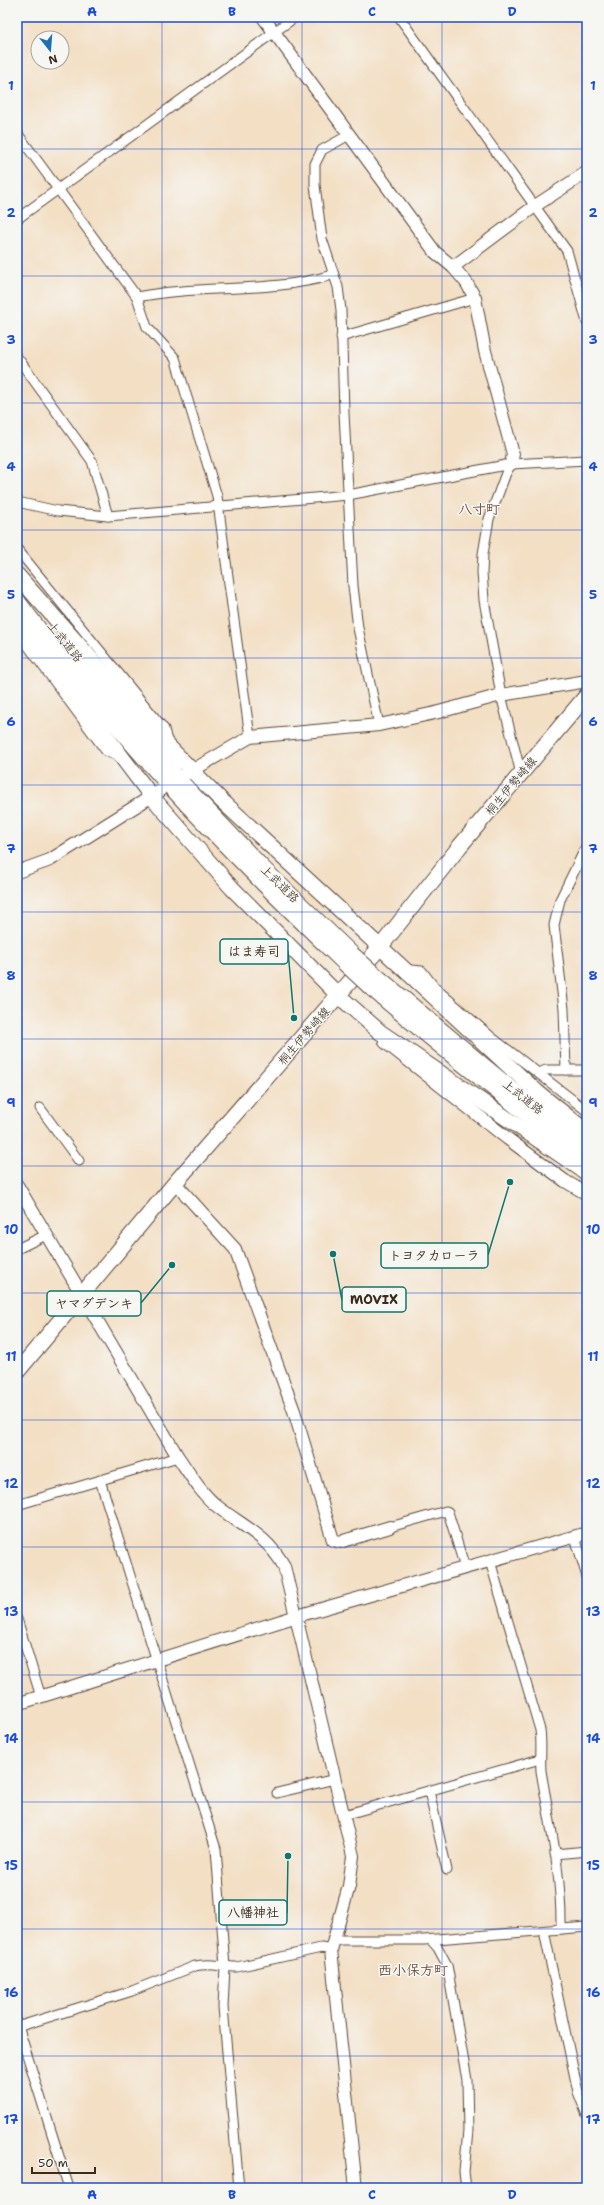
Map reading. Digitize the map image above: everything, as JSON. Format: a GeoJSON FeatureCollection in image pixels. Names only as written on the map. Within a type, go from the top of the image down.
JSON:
{"type":"FeatureCollection","features":[{"type":"Feature","properties":{"kind":"main road"},"geometry":{"type":"LineString","coordinates":[[17,575],[168,746],[189,773],[327,899],[381,946],[406,972],[537,1092],[587,1132]]}},
{"type":"Feature","properties":{"kind":"main road","name":"上武道路"},"geometry":{"type":"LineString","coordinates":[[17,578],[39,610],[108,696],[183,784],[347,957]]}},
{"type":"Feature","properties":{"kind":"main road","name":"上武道路"},"geometry":{"type":"LineString","coordinates":[[17,600],[99,704],[176,793],[256,879],[347,957],[443,1049],[522,1112],[587,1159]]}},
{"type":"Feature","properties":{"kind":"main road"},"geometry":{"type":"LineString","coordinates":[[17,613],[18,619],[25,629],[122,758],[156,794],[232,888],[339,996],[380,1032],[587,1173]]}},
{"type":"Feature","properties":{"kind":"main road","name":"桐生伊勢崎線"},"geometry":{"type":"LineString","coordinates":[[17,1372],[81,1294],[176,1183],[339,996],[381,946],[460,846],[587,695]]}},
{"type":"Feature","properties":{"kind":"main road","name":"上武道路"},"geometry":{"type":"LineString","coordinates":[[374,982],[526,1101],[587,1145]]}},
{"type":"Feature","properties":{"kind":"street"},"geometry":{"type":"LineString","coordinates":[[263,17],[435,252],[453,267],[466,282],[475,298],[486,351],[513,454],[511,464],[506,473],[489,519],[483,554],[484,600],[501,695],[521,774]]}},
{"type":"Feature","properties":{"kind":"street"},"geometry":{"type":"LineString","coordinates":[[17,219],[295,17]]}},
{"type":"Feature","properties":{"kind":"street"},"geometry":{"type":"LineString","coordinates":[[399,17],[567,252],[587,322]]}},
{"type":"Feature","properties":{"kind":"street"},"geometry":{"type":"LineString","coordinates":[[17,133],[137,297],[147,327],[175,358],[192,416],[202,441],[219,505],[250,736]]}},
{"type":"Feature","properties":{"kind":"street"},"geometry":{"type":"LineString","coordinates":[[349,135],[322,150],[316,164],[314,185],[318,218],[332,275],[338,288],[341,310],[341,338],[353,586],[358,628],[379,725]]}},
{"type":"Feature","properties":{"kind":"street"},"geometry":{"type":"LineString","coordinates":[[453,267],[535,206],[587,172]]}},
{"type":"Feature","properties":{"kind":"street"},"geometry":{"type":"LineString","coordinates":[[137,297],[166,291],[262,286],[301,282],[332,275]]}},
{"type":"Feature","properties":{"kind":"street"},"geometry":{"type":"LineString","coordinates":[[341,338],[475,298]]}},
{"type":"Feature","properties":{"kind":"street"},"geometry":{"type":"LineString","coordinates":[[17,357],[92,461],[108,516]]}},
{"type":"Feature","properties":{"kind":"street"},"geometry":{"type":"LineString","coordinates":[[17,502],[58,511],[108,516],[219,505],[348,495],[511,464],[587,460]]}},
{"type":"Feature","properties":{"kind":"street"},"geometry":{"type":"LineString","coordinates":[[17,549],[164,729],[168,746]]}},
{"type":"Feature","properties":{"kind":"street"},"geometry":{"type":"LineString","coordinates":[[17,631],[106,751],[122,758]]}},
{"type":"Feature","properties":{"kind":"street"},"geometry":{"type":"LineString","coordinates":[[189,773],[250,736],[379,725],[435,713],[501,695],[587,681]]}},
{"type":"Feature","properties":{"kind":"street"},"geometry":{"type":"LineString","coordinates":[[17,872],[50,860],[156,794]]}},
{"type":"Feature","properties":{"kind":"street"},"geometry":{"type":"LineString","coordinates":[[566,1070],[564,1009],[554,925],[560,900],[587,845]]}},
{"type":"Feature","properties":{"kind":"street"},"geometry":{"type":"LineString","coordinates":[[406,972],[412,970],[422,971],[436,988],[485,1032],[587,1111]]}},
{"type":"Feature","properties":{"kind":"street"},"geometry":{"type":"LineString","coordinates":[[380,1032],[390,1048],[508,1139],[565,1181],[587,1194]]}},
{"type":"Feature","properties":{"kind":"street"},"geometry":{"type":"LineString","coordinates":[[539,1073],[546,1070],[587,1070]]}},
{"type":"Feature","properties":{"kind":"street"},"geometry":{"type":"LineString","coordinates":[[40,1108],[79,1161]]}},
{"type":"Feature","properties":{"kind":"street"},"geometry":{"type":"LineString","coordinates":[[176,1183],[235,1249],[294,1410],[333,1540],[340,1542],[446,1511],[448,1512],[465,1568]]}},
{"type":"Feature","properties":{"kind":"street"},"geometry":{"type":"LineString","coordinates":[[17,1185],[178,1457],[203,1493],[218,1507],[251,1528],[271,1546],[284,1566],[344,1815],[352,1856],[349,1886],[333,1945],[356,2188]]}},
{"type":"Feature","properties":{"kind":"street"},"geometry":{"type":"LineString","coordinates":[[17,1249],[46,1235]]}},
{"type":"Feature","properties":{"kind":"street"},"geometry":{"type":"LineString","coordinates":[[17,1505],[178,1457]]}},
{"type":"Feature","properties":{"kind":"street"},"geometry":{"type":"LineString","coordinates":[[100,1480],[216,1849],[225,1967],[223,2007],[239,2188]]}},
{"type":"Feature","properties":{"kind":"street"},"geometry":{"type":"LineString","coordinates":[[17,1704],[156,1662],[297,1616],[587,1533]]}},
{"type":"Feature","properties":{"kind":"street"},"geometry":{"type":"LineString","coordinates":[[575,1536],[587,1577]]}},
{"type":"Feature","properties":{"kind":"street"},"geometry":{"type":"LineString","coordinates":[[490,1561],[540,1730],[542,1742],[540,1759],[555,1854],[561,1904],[561,1929]]}},
{"type":"Feature","properties":{"kind":"street"},"geometry":{"type":"LineString","coordinates":[[17,1619],[41,1697]]}},
{"type":"Feature","properties":{"kind":"street"},"geometry":{"type":"LineString","coordinates":[[344,1815],[540,1759]]}},
{"type":"Feature","properties":{"kind":"street"},"geometry":{"type":"LineString","coordinates":[[277,1793],[335,1779]]}},
{"type":"Feature","properties":{"kind":"street"},"geometry":{"type":"LineString","coordinates":[[429,1791],[447,1870]]}},
{"type":"Feature","properties":{"kind":"street"},"geometry":{"type":"LineString","coordinates":[[555,1854],[587,1850]]}},
{"type":"Feature","properties":{"kind":"street"},"geometry":{"type":"LineString","coordinates":[[69,2188],[17,2026],[132,1991],[195,1966],[211,1964],[225,1967],[237,1967],[333,1945],[431,1940],[587,1927]]}},
{"type":"Feature","properties":{"kind":"street"},"geometry":{"type":"LineString","coordinates":[[544,1931],[576,2085],[587,2115]]}},
{"type":"Feature","properties":{"kind":"street"},"geometry":{"type":"LineString","coordinates":[[431,1940],[438,1948],[447,1965],[467,2080],[468,2131],[464,2172],[466,2188]]}},
{"type":"Feature","properties":{"kind":"place","name":"はま寿司"},"geometry":{"type":"Point","coordinates":[294,1018]}},
{"type":"Feature","properties":{"kind":"place","name":"トヨタカローラ"},"geometry":{"type":"Point","coordinates":[510,1182]}},
{"type":"Feature","properties":{"kind":"place","name":"MOVIX"},"geometry":{"type":"Point","coordinates":[333,1254]}},
{"type":"Feature","properties":{"kind":"place","name":"ヤマダデンキ"},"geometry":{"type":"Point","coordinates":[172,1265]}},
{"type":"Feature","properties":{"kind":"place","name":"八幡神社"},"geometry":{"type":"Point","coordinates":[288,1856]}},
{"type":"Feature","properties":{"kind":"district","name":"八寸町"},"geometry":{"type":"Point","coordinates":[479,509]}},
{"type":"Feature","properties":{"kind":"district","name":"西小保方町"},"geometry":{"type":"Point","coordinates":[413,1970]}}]}
